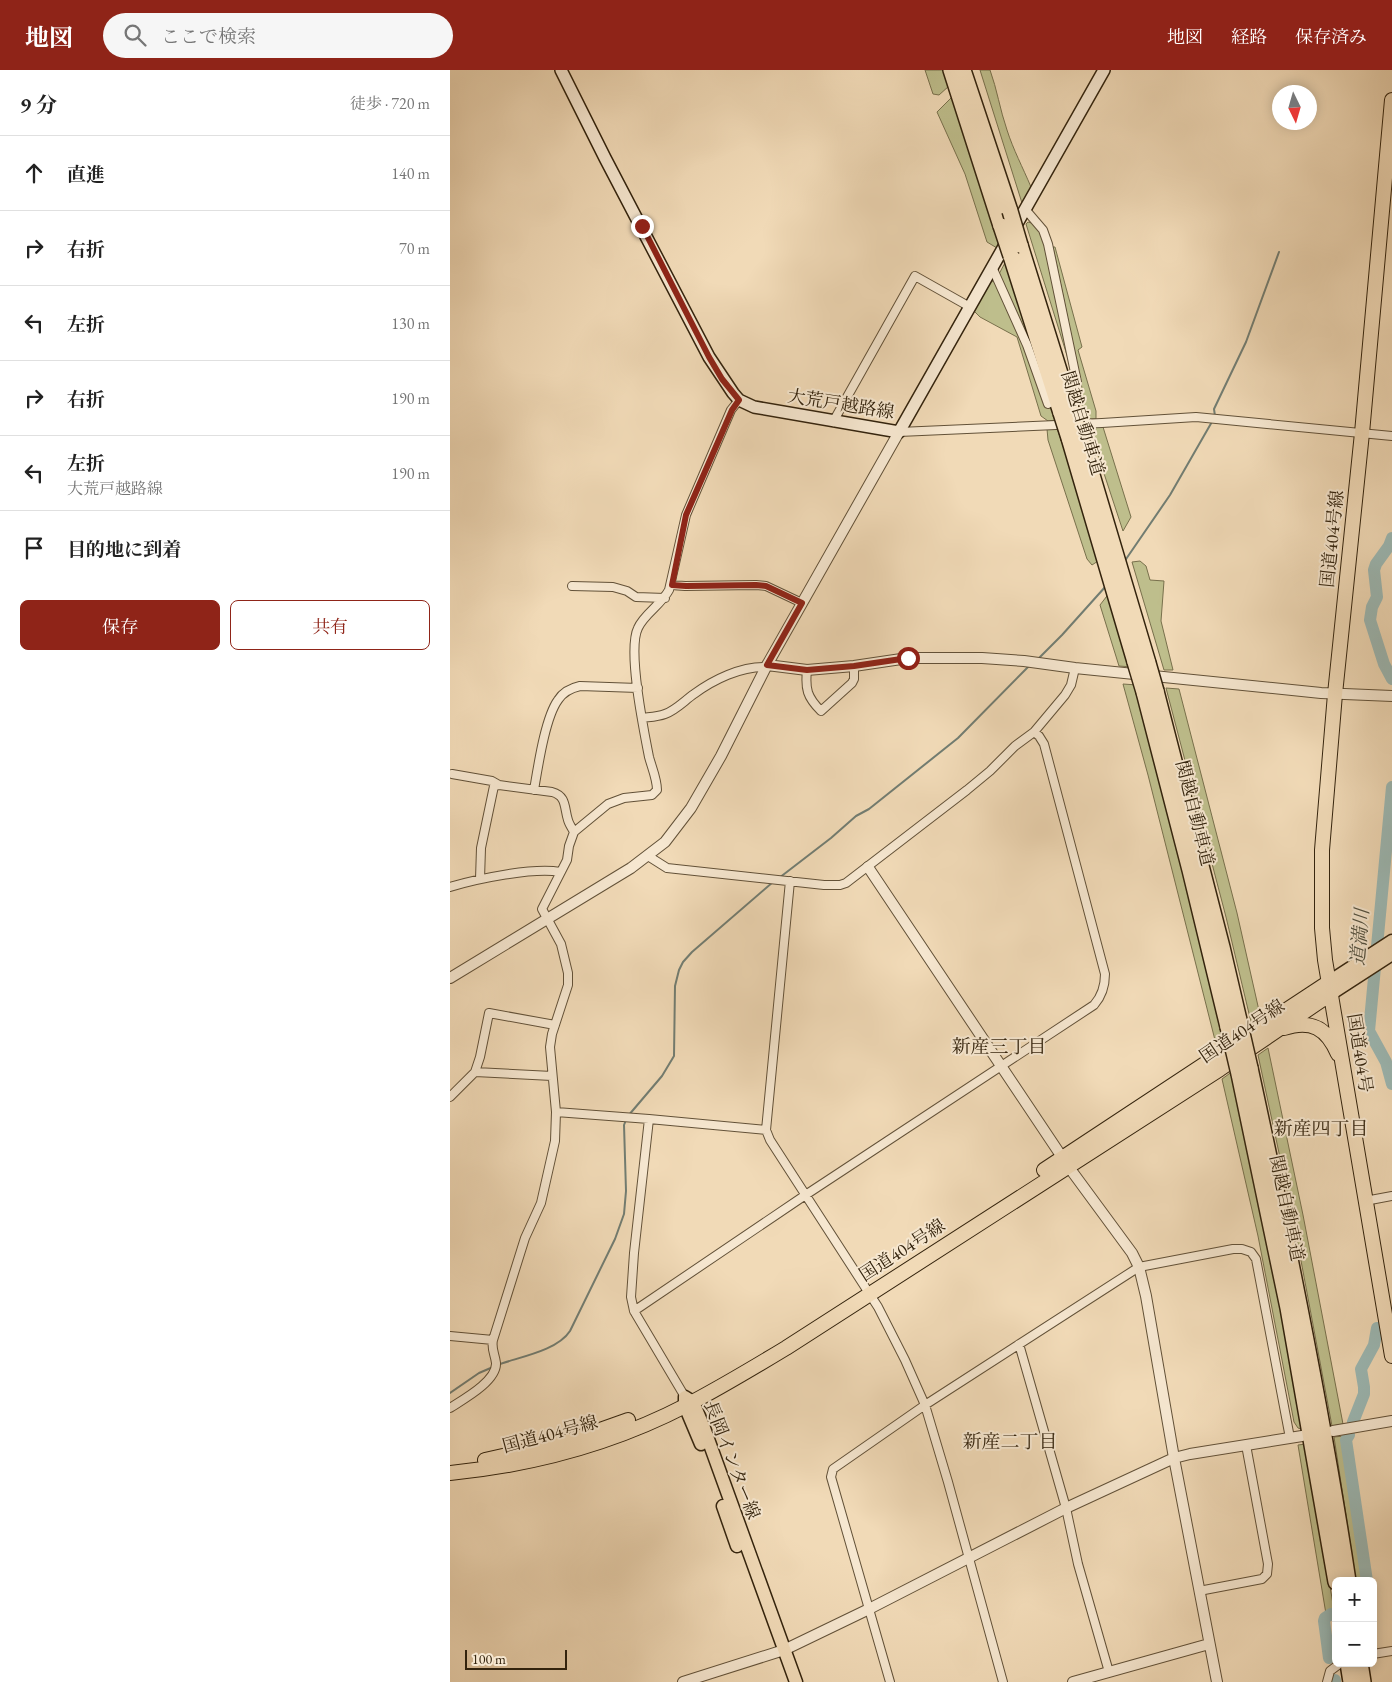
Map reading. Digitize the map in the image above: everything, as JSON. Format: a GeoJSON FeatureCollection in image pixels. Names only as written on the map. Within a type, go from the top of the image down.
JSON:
{"type":"FeatureCollection","features":[{"type":"Feature","properties":{"kind":"highway","name":"関越自動車道"},"geometry":{"type":"LineString","coordinates":[[951,70],[1001,226],[1016,251],[1060,410],[1075,438],[1150,692],[1190,870],[1234,1024],[1304,1328],[1347,1577]]}},
{"type":"Feature","properties":{"kind":"highway","name":"関越自動車道"},"geometry":{"type":"LineString","coordinates":[[963,70],[1018,210],[1016,251]]}},
{"type":"Feature","properties":{"kind":"highway","name":"国道404号線"},"geometry":{"type":"LineString","coordinates":[[1330,987],[1322,928],[1322,850],[1335,694],[1362,433],[1392,100]]}},
{"type":"Feature","properties":{"kind":"highway","name":"国道404号線"},"geometry":{"type":"LineString","coordinates":[[1066,1161],[1220,1069],[1276,1030],[1330,987]]}},
{"type":"Feature","properties":{"kind":"highway","name":"国道404号線"},"geometry":{"type":"LineString","coordinates":[[450,1473],[520,1463],[595,1443],[645,1424],[746,1372],[867,1289],[1066,1161],[1330,987]]}},
{"type":"Feature","properties":{"kind":"highway","name":"国道404号"},"geometry":{"type":"LineString","coordinates":[[1330,987],[1392,1356]]}},
{"type":"Feature","properties":{"kind":"highway"},"geometry":{"type":"LineString","coordinates":[[1276,1030],[1295,1024],[1317,1027],[1330,1039],[1344,1068]]}},
{"type":"Feature","properties":{"kind":"highway","name":"関越自動車道"},"geometry":{"type":"LineString","coordinates":[[1245,1071],[1335,1577]]}},
{"type":"Feature","properties":{"kind":"highway","name":"国道404号線"},"geometry":{"type":"LineString","coordinates":[[450,1464],[485,1460],[566,1442],[688,1402]]}},
{"type":"Feature","properties":{"kind":"highway"},"geometry":{"type":"LineString","coordinates":[[1344,1667],[1351,1682]]}},
{"type":"Feature","properties":{"kind":"highway"},"geometry":{"type":"LineString","coordinates":[[1361,1667],[1363,1682]]}},
{"type":"Feature","properties":{"kind":"main road"},"geometry":{"type":"LineString","coordinates":[[562,70],[601,150],[709,357],[722,379],[739,400]]}},
{"type":"Feature","properties":{"kind":"main road","name":"大荒戸越路線"},"geometry":{"type":"LineString","coordinates":[[739,400],[754,407],[899,432],[992,267],[1018,210],[1104,70]]}},
{"type":"Feature","properties":{"kind":"main road"},"geometry":{"type":"LineString","coordinates":[[1330,987],[1392,941]]}},
{"type":"Feature","properties":{"kind":"main road"},"geometry":{"type":"LineString","coordinates":[[1330,987],[1392,954]]}},
{"type":"Feature","properties":{"kind":"main road","name":"長岡インター線"},"geometry":{"type":"LineString","coordinates":[[688,1402],[704,1428],[780,1651],[787,1682]]}},
{"type":"Feature","properties":{"kind":"main road","name":"長岡インター線"},"geometry":{"type":"LineString","coordinates":[[780,1651],[796,1682]]}},
{"type":"Feature","properties":{"kind":"street"},"geometry":{"type":"LineString","coordinates":[[1018,210],[1043,230],[1048,244],[1077,382]]}},
{"type":"Feature","properties":{"kind":"street"},"geometry":{"type":"LineString","coordinates":[[992,267],[1027,345],[1060,410]]}},
{"type":"Feature","properties":{"kind":"street"},"geometry":{"type":"LineString","coordinates":[[833,422],[915,276],[970,307]]}},
{"type":"Feature","properties":{"kind":"street"},"geometry":{"type":"LineString","coordinates":[[450,1408],[487,1382],[492,1376],[496,1363],[491,1346],[525,1238],[541,1203],[556,1142],[556,1112],[550,1047],[568,986],[568,973],[561,944],[542,909],[567,860],[574,832],[608,804],[624,798],[655,794],[656,786],[638,688],[635,659],[636,633],[642,621],[664,598],[672,585],[686,515],[732,410],[739,400]]}},
{"type":"Feature","properties":{"kind":"street"},"geometry":{"type":"LineString","coordinates":[[450,978],[631,868],[665,842],[691,808],[721,756],[767,666],[899,432],[1196,417],[1392,436]]}},
{"type":"Feature","properties":{"kind":"street"},"geometry":{"type":"LineString","coordinates":[[672,585],[766,586],[802,603]]}},
{"type":"Feature","properties":{"kind":"street"},"geometry":{"type":"LineString","coordinates":[[572,586],[613,587],[627,591],[636,598],[664,598]]}},
{"type":"Feature","properties":{"kind":"street"},"geometry":{"type":"LineString","coordinates":[[642,718],[657,716],[673,710],[707,685],[752,668],[767,666],[807,670],[854,666],[908,658],[952,657],[1024,661],[1075,668],[1335,694],[1392,696]]}},
{"type":"Feature","properties":{"kind":"street"},"geometry":{"type":"LineString","coordinates":[[807,670],[805,686],[807,692],[813,703],[821,711],[852,683],[854,679],[854,666]]}},
{"type":"Feature","properties":{"kind":"street"},"geometry":{"type":"LineString","coordinates":[[648,856],[667,868],[824,885],[840,886],[846,884],[967,790],[990,771],[1015,746],[1034,732],[1065,696],[1071,684],[1075,668]]}},
{"type":"Feature","properties":{"kind":"street"},"geometry":{"type":"LineString","coordinates":[[534,790],[547,727],[556,702],[561,696],[580,686],[638,688]]}},
{"type":"Feature","properties":{"kind":"street"},"geometry":{"type":"LineString","coordinates":[[634,1311],[807,1194],[1094,1005],[1100,998],[1105,984],[1105,974],[1047,753],[1040,736],[1034,732]]}},
{"type":"Feature","properties":{"kind":"street"},"geometry":{"type":"LineString","coordinates":[[452,774],[492,780],[499,785],[557,794],[563,798],[568,821],[574,832]]}},
{"type":"Feature","properties":{"kind":"street"},"geometry":{"type":"LineString","coordinates":[[480,879],[481,848],[490,800],[494,786],[499,785]]}},
{"type":"Feature","properties":{"kind":"street"},"geometry":{"type":"LineString","coordinates":[[868,867],[1139,1267],[1146,1296],[1174,1458],[1217,1682]]}},
{"type":"Feature","properties":{"kind":"street"},"geometry":{"type":"LineString","coordinates":[[450,887],[480,879],[530,872],[552,870],[560,872]]}},
{"type":"Feature","properties":{"kind":"street"},"geometry":{"type":"LineString","coordinates":[[790,881],[766,1130],[770,1140],[807,1194],[878,1307],[925,1405],[1003,1682]]}},
{"type":"Feature","properties":{"kind":"street"},"geometry":{"type":"LineString","coordinates":[[450,1097],[474,1072],[480,1057],[489,1013],[555,1025]]}},
{"type":"Feature","properties":{"kind":"street"},"geometry":{"type":"LineString","coordinates":[[474,1072],[552,1076]]}},
{"type":"Feature","properties":{"kind":"street"},"geometry":{"type":"LineString","coordinates":[[556,1112],[766,1130]]}},
{"type":"Feature","properties":{"kind":"street"},"geometry":{"type":"LineString","coordinates":[[649,1119],[631,1297],[634,1311],[688,1402]]}},
{"type":"Feature","properties":{"kind":"street"},"geometry":{"type":"LineString","coordinates":[[1365,1201],[1392,1196]]}},
{"type":"Feature","properties":{"kind":"street"},"geometry":{"type":"LineString","coordinates":[[890,1682],[831,1477],[833,1469],[925,1405],[1139,1267],[1233,1249],[1242,1248],[1252,1252],[1256,1259],[1290,1438]]}},
{"type":"Feature","properties":{"kind":"street"},"geometry":{"type":"LineString","coordinates":[[450,1336],[493,1340]]}},
{"type":"Feature","properties":{"kind":"street"},"geometry":{"type":"LineString","coordinates":[[1019,1344],[1066,1508],[1078,1564],[1109,1672]]}},
{"type":"Feature","properties":{"kind":"street"},"geometry":{"type":"LineString","coordinates":[[1333,1431],[1392,1421]]}},
{"type":"Feature","properties":{"kind":"street"},"geometry":{"type":"LineString","coordinates":[[683,1682],[780,1651],[869,1609],[1066,1508],[1174,1458],[1302,1436]]}},
{"type":"Feature","properties":{"kind":"street"},"geometry":{"type":"LineString","coordinates":[[1199,1591],[1262,1579],[1267,1574],[1268,1564],[1246,1446]]}},
{"type":"Feature","properties":{"kind":"street"},"geometry":{"type":"LineString","coordinates":[[1073,1682],[1209,1644]]}},
{"type":"Feature","properties":{"kind":"street"},"geometry":{"type":"LineString","coordinates":[[1377,1653],[1392,1651]]}},
{"type":"Feature","properties":{"kind":"street"},"geometry":{"type":"LineString","coordinates":[[1327,1682],[1330,1671],[1337,1667]]}},
{"type":"Feature","properties":{"kind":"green space"},"geometry":{"type":"Polygon","coordinates":[[[925,70],[944,70],[949,86],[939,95],[933,94],[925,70]]]}},
{"type":"Feature","properties":{"kind":"green space"},"geometry":{"type":"Polygon","coordinates":[[[980,70],[990,70],[1009,137],[1031,187],[1022,203],[980,70]]]}},
{"type":"Feature","properties":{"kind":"green space"},"geometry":{"type":"Polygon","coordinates":[[[955,94],[1002,239],[997,248],[987,242],[965,174],[937,112],[955,94]]]}},
{"type":"Feature","properties":{"kind":"green space"},"geometry":{"type":"Polygon","coordinates":[[[1028,222],[1035,224],[1042,235],[1070,365],[1026,224],[1028,222]]]}},
{"type":"Feature","properties":{"kind":"green space"},"geometry":{"type":"Polygon","coordinates":[[[1053,247],[1055,247],[1082,347],[1078,350],[1096,411],[1096,419],[1086,419],[1079,394],[1082,388],[1053,247]]]}},
{"type":"Feature","properties":{"kind":"green space"},"geometry":{"type":"Polygon","coordinates":[[[1007,259],[1044,374],[999,274],[1007,259]]]}},
{"type":"Feature","properties":{"kind":"green space"},"geometry":{"type":"Polygon","coordinates":[[[990,280],[996,283],[1052,403],[1057,420],[1048,421],[1041,416],[1017,337],[980,317],[974,311],[990,280]]]}},
{"type":"Feature","properties":{"kind":"green space"},"geometry":{"type":"Polygon","coordinates":[[[1103,427],[1131,517],[1123,531],[1089,428],[1103,427]]]}},
{"type":"Feature","properties":{"kind":"green space"},"geometry":{"type":"Polygon","coordinates":[[[1057,428],[1101,559],[1092,565],[1087,559],[1048,440],[1047,429],[1057,428]]]}},
{"type":"Feature","properties":{"kind":"green space"},"geometry":{"type":"Polygon","coordinates":[[[1140,561],[1146,566],[1150,580],[1164,581],[1161,621],[1173,670],[1164,670],[1132,562],[1140,561]]]}},
{"type":"Feature","properties":{"kind":"green space"},"geometry":{"type":"Polygon","coordinates":[[[1110,592],[1132,667],[1119,666],[1100,605],[1110,592]]]}},
{"type":"Feature","properties":{"kind":"green space"},"geometry":{"type":"Polygon","coordinates":[[[1123,684],[1137,685],[1226,1038],[1216,1044],[1148,775],[1123,684]]]}},
{"type":"Feature","properties":{"kind":"green space"},"geometry":{"type":"Polygon","coordinates":[[[1166,688],[1179,689],[1237,913],[1260,1015],[1251,1022],[1226,917],[1166,688]]]}},
{"type":"Feature","properties":{"kind":"green space"},"geometry":{"type":"Polygon","coordinates":[[[1268,1048],[1303,1215],[1343,1424],[1332,1426],[1293,1218],[1258,1055],[1268,1048]]]}},
{"type":"Feature","properties":{"kind":"green space"},"geometry":{"type":"Polygon","coordinates":[[[1233,1071],[1304,1430],[1298,1428],[1294,1422],[1258,1236],[1222,1079],[1233,1071]]]}},
{"type":"Feature","properties":{"kind":"green space"},"geometry":{"type":"Polygon","coordinates":[[[1344,1436],[1366,1577],[1355,1577],[1334,1437],[1344,1436]]]}},
{"type":"Feature","properties":{"kind":"green space"},"geometry":{"type":"Polygon","coordinates":[[[1306,1444],[1332,1598],[1332,1611],[1326,1614],[1298,1445],[1306,1444]]]}},
{"type":"Feature","properties":{"kind":"waterway"},"geometry":{"type":"LineString","coordinates":[[1215,416],[1214,409],[1246,342],[1279,252]]}},
{"type":"Feature","properties":{"kind":"waterway"},"geometry":{"type":"LineString","coordinates":[[1124,562],[1170,495],[1213,420]]}},
{"type":"Feature","properties":{"kind":"waterway","name":"道満川"},"geometry":{"type":"LineString","coordinates":[[1392,538],[1374,570],[1377,597],[1372,607],[1370,620],[1384,664],[1392,679]]}},
{"type":"Feature","properties":{"kind":"waterway"},"geometry":{"type":"LineString","coordinates":[[1038,659],[1106,586]]}},
{"type":"Feature","properties":{"kind":"waterway"},"geometry":{"type":"LineString","coordinates":[[779,878],[958,738],[1030,665]]}},
{"type":"Feature","properties":{"kind":"waterway","name":"道満川"},"geometry":{"type":"LineString","coordinates":[[1392,787],[1369,1031],[1386,1062],[1392,1084]]}},
{"type":"Feature","properties":{"kind":"waterway"},"geometry":{"type":"LineString","coordinates":[[628,1116],[662,1076],[674,1056],[675,986],[683,962],[773,882]]}},
{"type":"Feature","properties":{"kind":"waterway"},"geometry":{"type":"LineString","coordinates":[[497,1365],[556,1344],[570,1331],[615,1239],[624,1214],[626,1191],[624,1125],[626,1120]]}},
{"type":"Feature","properties":{"kind":"waterway","name":"道満川"},"geometry":{"type":"LineString","coordinates":[[1353,1422],[1364,1394],[1361,1369],[1374,1345],[1377,1328]]}},
{"type":"Feature","properties":{"kind":"waterway"},"geometry":{"type":"LineString","coordinates":[[450,1393],[479,1373],[493,1367]]}},
{"type":"Feature","properties":{"kind":"waterway","name":"道満川"},"geometry":{"type":"LineString","coordinates":[[1349,1435],[1346,1440],[1366,1577]]}},
{"type":"Feature","properties":{"kind":"waterway","name":"道満川"},"geometry":{"type":"LineString","coordinates":[[1329,1658],[1324,1621],[1331,1614]]}},
{"type":"Feature","properties":{"kind":"district","name":"新産三丁目"},"geometry":{"type":"Point","coordinates":[999,1046]}},
{"type":"Feature","properties":{"kind":"district","name":"新産四丁目"},"geometry":{"type":"Point","coordinates":[1321,1128]}},
{"type":"Feature","properties":{"kind":"district","name":"新産二丁目"},"geometry":{"type":"Point","coordinates":[1010,1441]}},
{"type":"Feature","properties":{"kind":"route"},"geometry":{"type":"LineString","coordinates":[[642,226],[709,357],[722,379],[739,400],[732,410],[704,470],[686,515],[681,530],[672,585],[741,584],[766,586],[802,603],[767,665],[807,670],[854,666],[908,658]]}}]}
